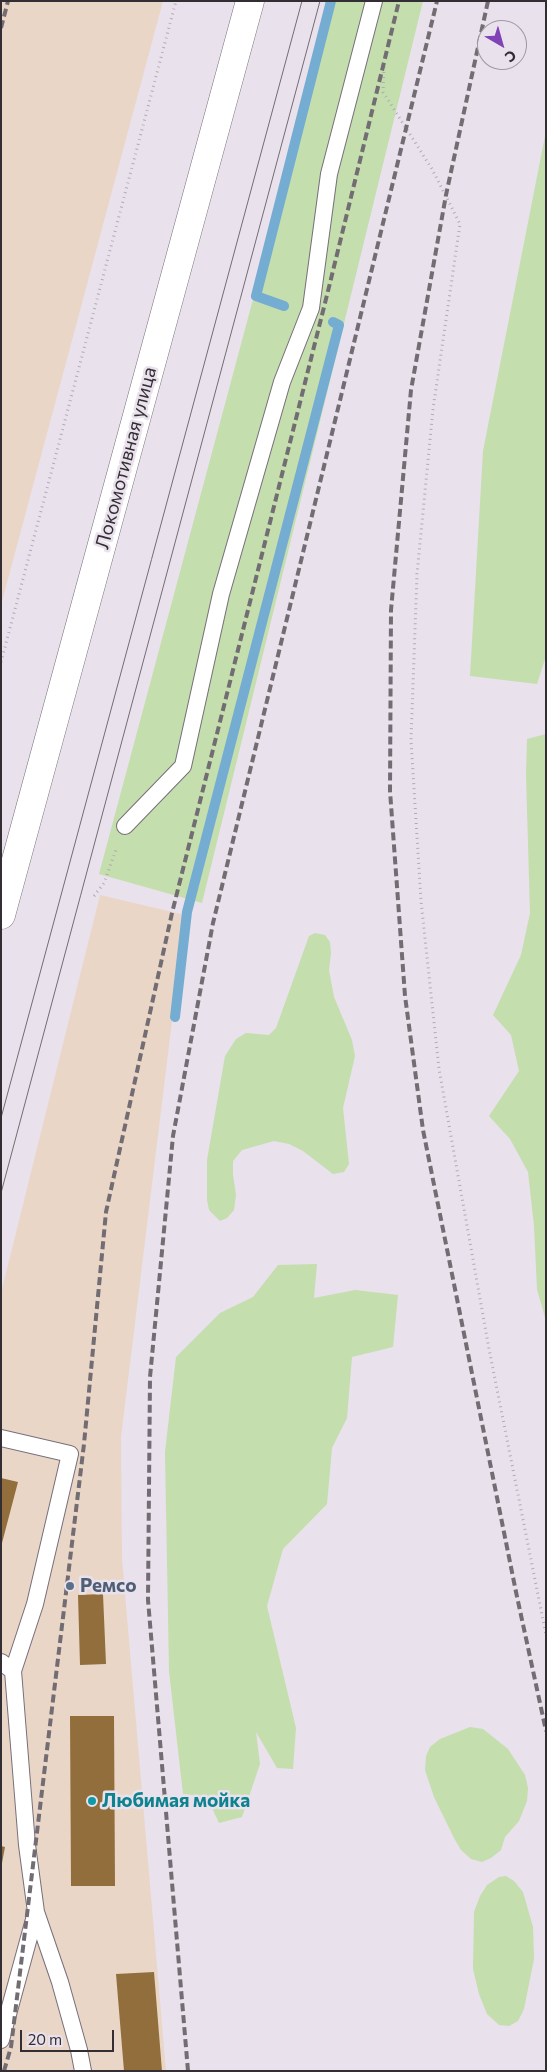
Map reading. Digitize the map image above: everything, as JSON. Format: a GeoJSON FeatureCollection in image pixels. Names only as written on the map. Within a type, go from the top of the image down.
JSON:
{"type":"FeatureCollection","features":[{"type":"Feature","properties":{"kind":"main road","name":"Локомотивная улица"},"geometry":{"type":"LineString","coordinates":[[1,915],[250,1]]}},
{"type":"Feature","properties":{"kind":"lane"},"geometry":{"type":"LineString","coordinates":[[125,826],[183,766],[221,594],[282,382],[311,308],[329,174],[374,1]]}},
{"type":"Feature","properties":{"kind":"lane"},"geometry":{"type":"LineString","coordinates":[[1,1438],[70,1454],[35,1604],[7,1666],[36,1912],[60,1982],[83,2071]]}},
{"type":"Feature","properties":{"kind":"lane"},"geometry":{"type":"LineString","coordinates":[[1,2040],[36,1912]]}},
{"type":"Feature","properties":{"kind":"path"},"geometry":{"type":"LineString","coordinates":[[1,662],[176,1]]}},
{"type":"Feature","properties":{"kind":"path"},"geometry":{"type":"LineString","coordinates":[[384,63],[383,92],[432,169],[460,224],[433,409],[417,574],[412,740],[421,901],[439,1069],[489,1349],[546,1634]]}},
{"type":"Feature","properties":{"kind":"path"},"geometry":{"type":"LineString","coordinates":[[94,896],[104,883],[125,826]]}},
{"type":"Feature","properties":{"kind":"shaded area"},"geometry":{"type":"Polygon","coordinates":[[[1,1],[163,1],[1,605],[1,1]]]}},
{"type":"Feature","properties":{"kind":"shaded area"},"geometry":{"type":"Polygon","coordinates":[[[100,895],[185,915],[121,1437],[122,1559],[166,2071],[1,2071],[1,1293],[100,895]]]}},
{"type":"Feature","properties":{"kind":"green space"},"geometry":{"type":"Polygon","coordinates":[[[333,1],[423,1],[202,903],[99,874],[333,1]]]}},
{"type":"Feature","properties":{"kind":"green space"},"geometry":{"type":"Polygon","coordinates":[[[546,131],[546,656],[537,684],[470,676],[483,451],[546,131]]]}},
{"type":"Feature","properties":{"kind":"green space"},"geometry":{"type":"Polygon","coordinates":[[[546,734],[546,1321],[537,1289],[534,1226],[528,1172],[510,1139],[489,1116],[519,1071],[511,1035],[493,1015],[521,955],[530,913],[526,775],[527,739],[546,734]]]}},
{"type":"Feature","properties":{"kind":"green space"},"geometry":{"type":"Polygon","coordinates":[[[315,933],[325,935],[330,942],[329,970],[334,997],[352,1040],[355,1056],[343,1108],[349,1164],[344,1172],[333,1174],[303,1151],[289,1144],[274,1141],[242,1150],[233,1161],[236,1195],[234,1210],[227,1218],[220,1221],[209,1210],[207,1200],[207,1160],[225,1056],[236,1039],[246,1033],[269,1035],[276,1028],[309,936],[315,933]]]}},
{"type":"Feature","properties":{"kind":"green space"},"geometry":{"type":"Polygon","coordinates":[[[317,1264],[314,1298],[355,1290],[398,1295],[393,1347],[352,1357],[347,1418],[332,1448],[327,1504],[283,1549],[267,1606],[296,1728],[293,1769],[277,1768],[256,1732],[260,1764],[242,1817],[219,1823],[207,1797],[183,1794],[169,1671],[165,1452],[176,1357],[220,1313],[253,1297],[278,1265],[317,1264]]]}},
{"type":"Feature","properties":{"kind":"green space"},"geometry":{"type":"Polygon","coordinates":[[[470,1727],[483,1729],[508,1749],[525,1775],[528,1788],[527,1801],[519,1821],[505,1837],[501,1850],[482,1862],[471,1859],[461,1850],[434,1797],[425,1770],[426,1756],[430,1747],[440,1739],[470,1727]]]}},
{"type":"Feature","properties":{"kind":"green space"},"geometry":{"type":"Polygon","coordinates":[[[506,1876],[514,1881],[523,1892],[533,1927],[534,1959],[524,2009],[518,2021],[509,2026],[499,2025],[487,2014],[479,1994],[473,1969],[474,1912],[480,1896],[487,1885],[499,1877],[506,1876]]]}},
{"type":"Feature","properties":{"kind":"building"},"geometry":{"type":"Polygon","coordinates":[[[1,1478],[18,1482],[2,1543],[1,1543],[1,1478]]]}},
{"type":"Feature","properties":{"kind":"building"},"geometry":{"type":"Polygon","coordinates":[[[103,1594],[106,1664],[80,1665],[78,1595],[103,1594]]]}},
{"type":"Feature","properties":{"kind":"building","name":"Любимая мойка"},"geometry":{"type":"Polygon","coordinates":[[[70,1716],[114,1716],[115,1886],[71,1886],[70,1716]]]}},
{"type":"Feature","properties":{"kind":"building"},"geometry":{"type":"Polygon","coordinates":[[[1,1846],[5,1847],[2,1863],[1,1863],[1,1846]]]}},
{"type":"Feature","properties":{"kind":"building"},"geometry":{"type":"Polygon","coordinates":[[[154,1972],[162,2071],[124,2071],[116,1974],[154,1972]]]}},
{"type":"Feature","properties":{"kind":"waterway"},"geometry":{"type":"LineString","coordinates":[[284,306],[256,296],[331,1]]}},
{"type":"Feature","properties":{"kind":"waterway"},"geometry":{"type":"LineString","coordinates":[[175,1017],[187,912],[339,325],[333,322]]}},
{"type":"Feature","properties":{"kind":"tram line"},"geometry":{"type":"LineString","coordinates":[[1,1118],[302,1]]}},
{"type":"Feature","properties":{"kind":"tram line"},"geometry":{"type":"LineString","coordinates":[[1,1193],[320,1]]}},
{"type":"Feature","properties":{"kind":"railway"},"geometry":{"type":"LineString","coordinates":[[1,28],[8,1]]}},
{"type":"Feature","properties":{"kind":"railway"},"geometry":{"type":"LineString","coordinates":[[4,2071],[11,2047],[84,1444],[106,1212],[172,913],[399,1]]}},
{"type":"Feature","properties":{"kind":"railway"},"geometry":{"type":"LineString","coordinates":[[188,2071],[148,1600],[150,1377],[173,1136],[213,923],[437,1]]}},
{"type":"Feature","properties":{"kind":"railway"},"geometry":{"type":"LineString","coordinates":[[488,1],[446,195],[411,390],[391,610],[390,791],[405,996],[423,1130],[516,1592],[546,1731]]}},
{"type":"Feature","properties":{"kind":"place","name":"Ремсо"},"geometry":{"type":"Point","coordinates":[70,1586]}},
{"type":"Feature","properties":{"kind":"place","name":"Любимая мойка"},"geometry":{"type":"Point","coordinates":[92,1801]}}]}
